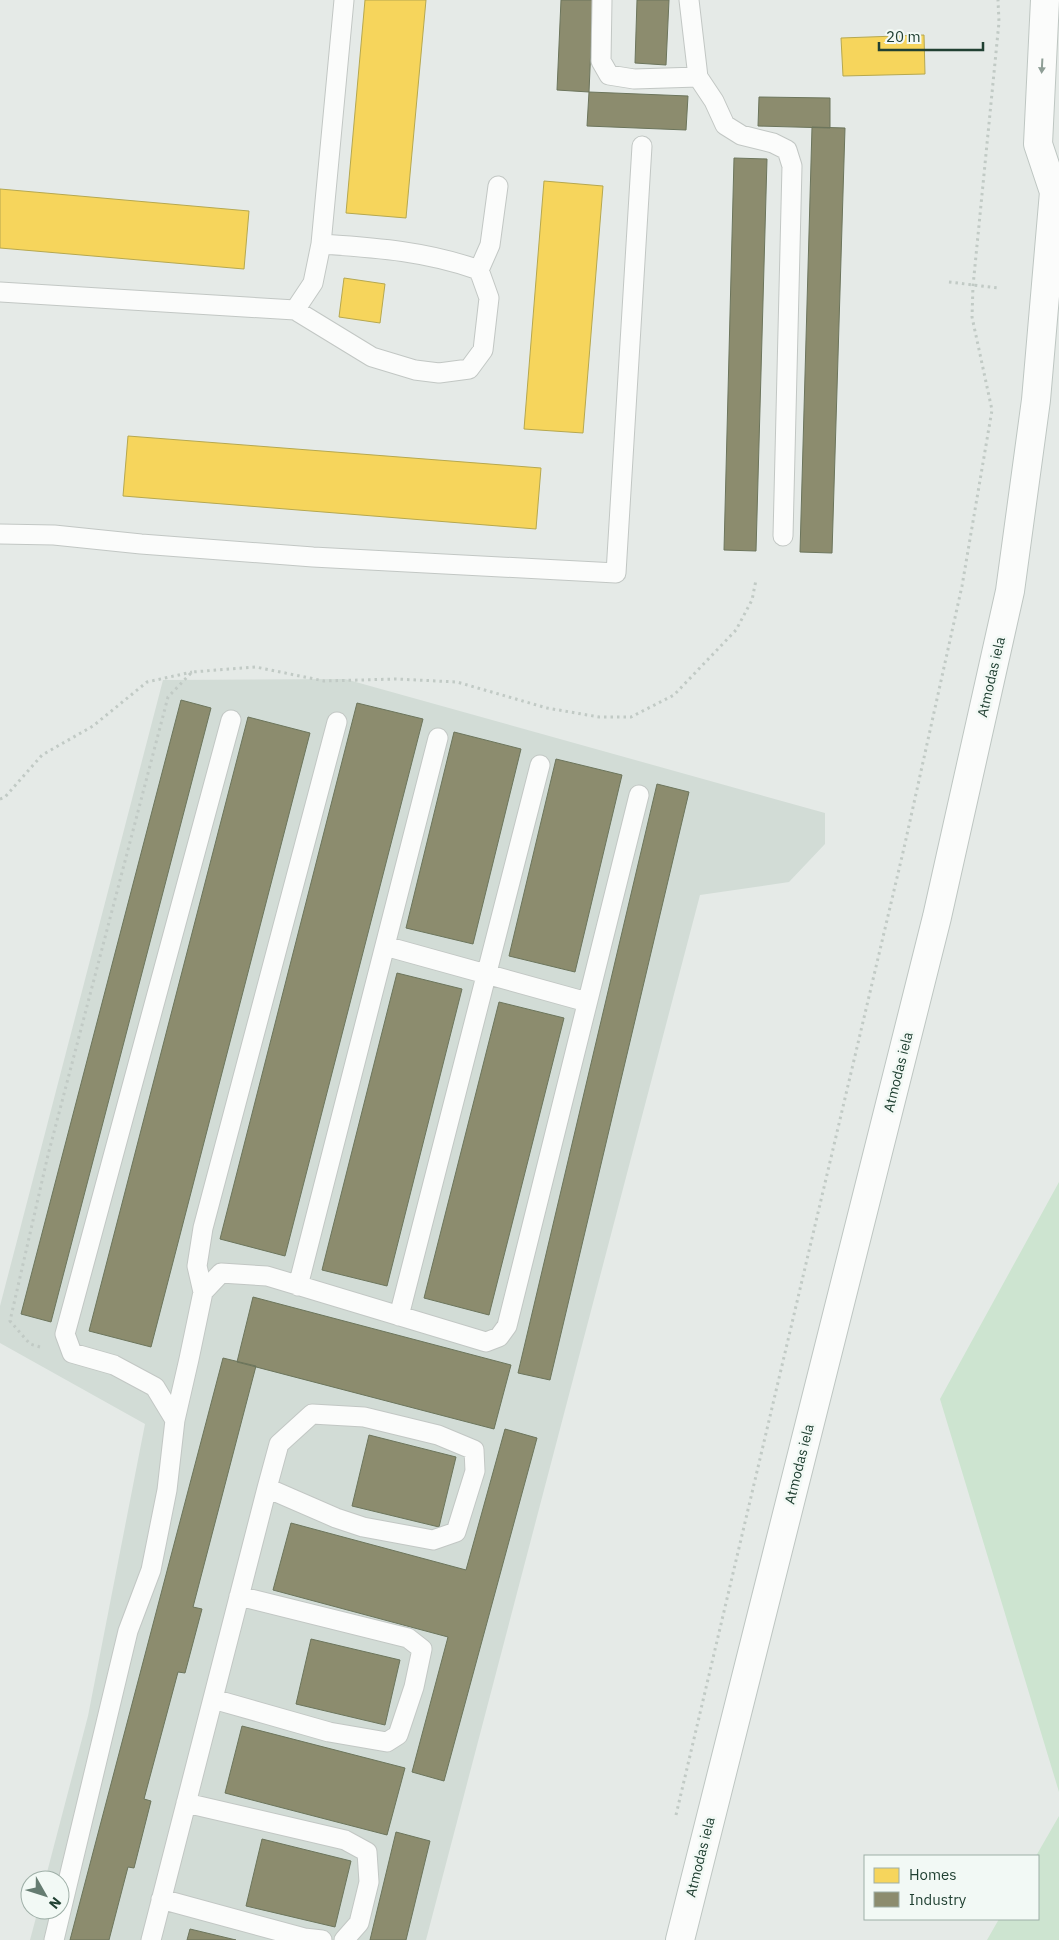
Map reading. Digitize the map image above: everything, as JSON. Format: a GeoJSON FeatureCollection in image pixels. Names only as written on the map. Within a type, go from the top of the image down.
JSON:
{"type":"FeatureCollection","features":[{"type":"Feature","properties":{"kind":"main road","name":"Atmodas iela"},"geometry":{"type":"LineString","coordinates":[[680,1940],[937,917],[1010,591],[1036,400],[1056,186],[1038,144],[1045,0]]}},
{"type":"Feature","properties":{"kind":"lane"},"geometry":{"type":"LineString","coordinates":[[295,310],[313,282],[321,244],[344,0]]}},
{"type":"Feature","properties":{"kind":"lane"},"geometry":{"type":"LineString","coordinates":[[602,0],[601,61],[609,75],[634,79],[698,77]]}},
{"type":"Feature","properties":{"kind":"lane"},"geometry":{"type":"LineString","coordinates":[[689,0],[698,77],[714,101],[724,124],[741,134],[773,143],[787,150],[792,166],[783,536]]}},
{"type":"Feature","properties":{"kind":"lane"},"geometry":{"type":"LineString","coordinates":[[0,534],[54,535],[142,544],[313,557],[616,573],[642,146]]}},
{"type":"Feature","properties":{"kind":"lane"},"geometry":{"type":"LineString","coordinates":[[0,292],[295,310],[372,357],[415,370],[439,373],[468,369],[483,350],[489,298],[479,270],[490,245],[498,186]]}},
{"type":"Feature","properties":{"kind":"lane"},"geometry":{"type":"LineString","coordinates":[[321,244],[405,251],[447,259],[479,270]]}},
{"type":"Feature","properties":{"kind":"lane"},"geometry":{"type":"LineString","coordinates":[[174,1420],[155,1387],[114,1365],[72,1353],[65,1334],[232,720]]}},
{"type":"Feature","properties":{"kind":"lane"},"geometry":{"type":"LineString","coordinates":[[54,1940],[128,1631],[151,1570],[167,1490],[174,1420],[190,1359],[203,1292],[197,1266],[204,1228],[337,722]]}},
{"type":"Feature","properties":{"kind":"lane"},"geometry":{"type":"LineString","coordinates":[[298,1286],[438,738]]}},
{"type":"Feature","properties":{"kind":"lane"},"geometry":{"type":"LineString","coordinates":[[400,1316],[540,765]]}},
{"type":"Feature","properties":{"kind":"lane"},"geometry":{"type":"LineString","coordinates":[[203,1292],[221,1273],[268,1276],[486,1342],[499,1338],[507,1326],[639,795]]}},
{"type":"Feature","properties":{"kind":"lane"},"geometry":{"type":"LineString","coordinates":[[385,946],[587,1002]]}},
{"type":"Feature","properties":{"kind":"lane"},"geometry":{"type":"LineString","coordinates":[[151,1940],[239,1596],[267,1488],[279,1444],[312,1414],[364,1417],[438,1435],[474,1450],[475,1471],[456,1532],[433,1540],[364,1528],[267,1488]]}},
{"type":"Feature","properties":{"kind":"lane"},"geometry":{"type":"LineString","coordinates":[[213,1699],[329,1732],[386,1742],[398,1735],[414,1687],[422,1649],[408,1638],[239,1596]]}},
{"type":"Feature","properties":{"kind":"lane"},"geometry":{"type":"LineString","coordinates":[[186,1803],[345,1840],[367,1852],[369,1882],[359,1922],[344,1940]]}},
{"type":"Feature","properties":{"kind":"lane"},"geometry":{"type":"LineString","coordinates":[[161,1899],[304,1938],[322,1940]]}},
{"type":"Feature","properties":{"kind":"path"},"geometry":{"type":"LineString","coordinates":[[674,1824],[902,857],[962,586],[992,410],[972,316],[973,286],[999,22],[998,0]]}},
{"type":"Feature","properties":{"kind":"path"},"geometry":{"type":"LineString","coordinates":[[949,282],[998,288]]}},
{"type":"Feature","properties":{"kind":"path"},"geometry":{"type":"LineString","coordinates":[[0,799],[5,797],[42,755],[93,726],[147,682],[192,672]]}},
{"type":"Feature","properties":{"kind":"shaded area"},"geometry":{"type":"Polygon","coordinates":[[[345,679],[825,813],[825,844],[789,882],[700,895],[426,1940],[30,1940],[35,1920],[70,1920],[70,1870],[48,1870],[88,1716],[145,1424],[0,1343],[0,1306],[163,680],[345,679]]]}},
{"type":"Feature","properties":{"kind":"green space"},"geometry":{"type":"Polygon","coordinates":[[[1059,1182],[1059,1792],[940,1399],[1059,1182]]]}},
{"type":"Feature","properties":{"kind":"green space"},"geometry":{"type":"Polygon","coordinates":[[[1059,1816],[1059,1940],[987,1940],[998,1920],[1039,1920],[1039,1855],[1037,1855],[1059,1816]]]}},
{"type":"Feature","properties":{"kind":"building: Homes"},"geometry":{"type":"Polygon","coordinates":[[[365,0],[426,0],[406,218],[346,213],[365,0]]]}},
{"type":"Feature","properties":{"kind":"building: Homes"},"geometry":{"type":"Polygon","coordinates":[[[924,35],[925,74],[843,76],[841,38],[924,35]]]}},
{"type":"Feature","properties":{"kind":"building: Homes"},"geometry":{"type":"Polygon","coordinates":[[[544,181],[603,186],[583,433],[524,429],[544,181]]]}},
{"type":"Feature","properties":{"kind":"building: Homes"},"geometry":{"type":"Polygon","coordinates":[[[0,189],[249,211],[244,269],[0,248],[0,189]]]}},
{"type":"Feature","properties":{"kind":"building: Homes"},"geometry":{"type":"Polygon","coordinates":[[[344,278],[385,284],[380,323],[339,317],[344,278]]]}},
{"type":"Feature","properties":{"kind":"building: Homes"},"geometry":{"type":"Polygon","coordinates":[[[128,436],[541,468],[536,529],[123,496],[128,436]]]}},
{"type":"Feature","properties":{"kind":"building: Industry"},"geometry":{"type":"Polygon","coordinates":[[[561,0],[593,0],[589,92],[557,90],[561,0]]]}},
{"type":"Feature","properties":{"kind":"building: Industry"},"geometry":{"type":"Polygon","coordinates":[[[637,0],[669,0],[666,65],[635,63],[637,0]]]}},
{"type":"Feature","properties":{"kind":"building: Industry"},"geometry":{"type":"Polygon","coordinates":[[[589,92],[688,96],[686,130],[587,126],[589,92]]]}},
{"type":"Feature","properties":{"kind":"building: Industry"},"geometry":{"type":"Polygon","coordinates":[[[759,97],[830,98],[830,128],[758,126],[759,97]]]}},
{"type":"Feature","properties":{"kind":"building: Industry"},"geometry":{"type":"Polygon","coordinates":[[[812,127],[845,128],[832,553],[800,552],[812,127]]]}},
{"type":"Feature","properties":{"kind":"building: Industry"},"geometry":{"type":"Polygon","coordinates":[[[734,158],[767,159],[756,551],[724,550],[734,158]]]}},
{"type":"Feature","properties":{"kind":"building: Industry"},"geometry":{"type":"Polygon","coordinates":[[[181,700],[211,708],[51,1322],[21,1314],[181,700]]]}},
{"type":"Feature","properties":{"kind":"building: Industry"},"geometry":{"type":"Polygon","coordinates":[[[357,703],[423,719],[285,1256],[220,1239],[357,703]]]}},
{"type":"Feature","properties":{"kind":"building: Industry"},"geometry":{"type":"Polygon","coordinates":[[[248,717],[310,733],[151,1347],[89,1331],[248,717]]]}},
{"type":"Feature","properties":{"kind":"building: Industry"},"geometry":{"type":"Polygon","coordinates":[[[454,732],[521,749],[473,944],[406,928],[454,732]]]}},
{"type":"Feature","properties":{"kind":"building: Industry"},"geometry":{"type":"Polygon","coordinates":[[[556,759],[622,775],[575,972],[509,956],[556,759]]]}},
{"type":"Feature","properties":{"kind":"building: Industry"},"geometry":{"type":"Polygon","coordinates":[[[657,784],[689,792],[550,1380],[518,1373],[657,784]]]}},
{"type":"Feature","properties":{"kind":"building: Industry"},"geometry":{"type":"Polygon","coordinates":[[[397,973],[462,989],[387,1286],[322,1270],[397,973]]]}},
{"type":"Feature","properties":{"kind":"building: Industry"},"geometry":{"type":"Polygon","coordinates":[[[499,1002],[564,1018],[489,1315],[424,1298],[499,1002]]]}},
{"type":"Feature","properties":{"kind":"building: Industry"},"geometry":{"type":"Polygon","coordinates":[[[253,1297],[511,1365],[494,1429],[237,1362],[253,1297]]]}},
{"type":"Feature","properties":{"kind":"building: Industry"},"geometry":{"type":"Polygon","coordinates":[[[223,1358],[256,1366],[193,1607],[202,1609],[185,1673],[178,1672],[144,1799],[151,1801],[134,1868],[128,1867],[109,1940],[70,1940],[223,1358]]]}},
{"type":"Feature","properties":{"kind":"building: Industry"},"geometry":{"type":"Polygon","coordinates":[[[505,1429],[537,1438],[444,1781],[412,1772],[448,1637],[273,1590],[291,1523],[466,1570],[505,1429]]]}},
{"type":"Feature","properties":{"kind":"building: Industry"},"geometry":{"type":"Polygon","coordinates":[[[369,1435],[456,1457],[439,1527],[352,1506],[369,1435]]]}},
{"type":"Feature","properties":{"kind":"building: Industry"},"geometry":{"type":"Polygon","coordinates":[[[311,1639],[400,1660],[385,1725],[296,1704],[311,1639]]]}},
{"type":"Feature","properties":{"kind":"building: Industry"},"geometry":{"type":"Polygon","coordinates":[[[242,1726],[405,1768],[387,1835],[225,1793],[242,1726]]]}},
{"type":"Feature","properties":{"kind":"building: Industry"},"geometry":{"type":"Polygon","coordinates":[[[396,1832],[430,1841],[406,1940],[370,1940],[396,1832]]]}},
{"type":"Feature","properties":{"kind":"building: Industry"},"geometry":{"type":"Polygon","coordinates":[[[262,1839],[351,1861],[335,1927],[246,1906],[262,1839]]]}},
{"type":"Feature","properties":{"kind":"building: Industry"},"geometry":{"type":"Polygon","coordinates":[[[190,1929],[236,1940],[187,1940],[190,1929]]]}}]}
